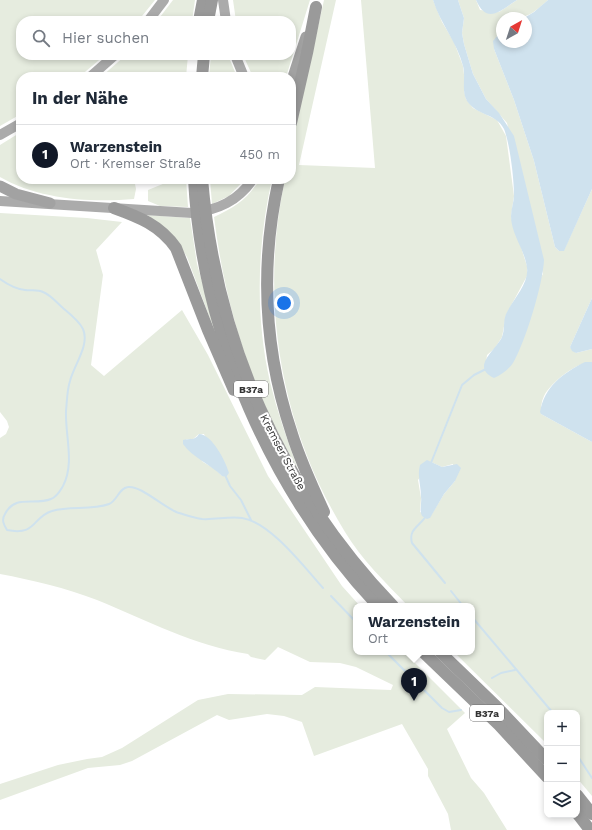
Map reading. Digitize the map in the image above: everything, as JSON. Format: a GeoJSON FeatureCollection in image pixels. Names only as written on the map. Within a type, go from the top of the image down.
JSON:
{"type":"FeatureCollection","features":[{"type":"Feature","properties":{"kind":"highway"},"geometry":{"type":"LineString","coordinates":[[200,16],[202,0]]}},
{"type":"Feature","properties":{"kind":"highway"},"geometry":{"type":"LineString","coordinates":[[209,16],[212,0]]}},
{"type":"Feature","properties":{"kind":"highway"},"geometry":{"type":"LineString","coordinates":[[295,72],[317,4]]}},
{"type":"Feature","properties":{"kind":"highway"},"geometry":{"type":"LineString","coordinates":[[296,102],[308,53],[317,4]]}},
{"type":"Feature","properties":{"kind":"highway"},"geometry":{"type":"LineString","coordinates":[[194,72],[196,60]]}},
{"type":"Feature","properties":{"kind":"highway"},"geometry":{"type":"LineString","coordinates":[[202,72],[204,60]]}},
{"type":"Feature","properties":{"kind":"highway","name":"Kremser Straße"},"geometry":{"type":"LineString","coordinates":[[195,184],[200,201],[210,289],[227,348],[247,401],[279,469],[311,520],[354,570],[390,603]]}},
{"type":"Feature","properties":{"kind":"highway","name":"Kremser Straße"},"geometry":{"type":"LineString","coordinates":[[200,201],[202,184]]}},
{"type":"Feature","properties":{"kind":"highway"},"geometry":{"type":"LineString","coordinates":[[278,184],[271,222],[267,267],[267,297],[272,354],[282,399],[292,434],[336,539]]}},
{"type":"Feature","properties":{"kind":"highway"},"geometry":{"type":"LineString","coordinates":[[0,186],[16,194],[50,203]]}},
{"type":"Feature","properties":{"kind":"highway"},"geometry":{"type":"LineString","coordinates":[[114,208],[152,224],[169,239],[176,248],[227,374],[271,459],[279,469]]}},
{"type":"Feature","properties":{"kind":"highway","name":"Kremser Straße"},"geometry":{"type":"LineString","coordinates":[[202,223],[239,357],[265,421],[294,476],[376,603]]}},
{"type":"Feature","properties":{"kind":"highway","name":"B37a"},"geometry":{"type":"LineString","coordinates":[[426,655],[494,720],[544,774]]}},
{"type":"Feature","properties":{"kind":"highway","name":"B37a"},"geometry":{"type":"LineString","coordinates":[[443,655],[496,706],[544,757]]}},
{"type":"Feature","properties":{"kind":"highway"},"geometry":{"type":"LineString","coordinates":[[580,799],[592,814]]}},
{"type":"Feature","properties":{"kind":"highway"},"geometry":{"type":"LineString","coordinates":[[580,817],[590,830]]}},
{"type":"Feature","properties":{"kind":"main road"},"geometry":{"type":"LineString","coordinates":[[152,16],[164,0]]}},
{"type":"Feature","properties":{"kind":"main road"},"geometry":{"type":"LineString","coordinates":[[223,0],[225,16]]}},
{"type":"Feature","properties":{"kind":"main road"},"geometry":{"type":"LineString","coordinates":[[96,72],[109,60]]}},
{"type":"Feature","properties":{"kind":"main road"},"geometry":{"type":"LineString","coordinates":[[237,60],[242,72]]}},
{"type":"Feature","properties":{"kind":"main road"},"geometry":{"type":"LineString","coordinates":[[0,135],[16,126]]}},
{"type":"Feature","properties":{"kind":"main road"},"geometry":{"type":"LineString","coordinates":[[0,201],[50,203],[178,213],[212,210],[232,201],[250,184]]}},
{"type":"Feature","properties":{"kind":"shaded area"},"geometry":{"type":"Polygon","coordinates":[[[0,0],[155,0],[142,16],[16,16],[16,60],[99,60],[85,72],[16,72],[16,117],[0,126],[0,0]]]}},
{"type":"Feature","properties":{"kind":"shaded area"},"geometry":{"type":"Polygon","coordinates":[[[173,0],[195,0],[193,16],[161,16],[173,0]]]}},
{"type":"Feature","properties":{"kind":"shaded area"},"geometry":{"type":"Polygon","coordinates":[[[233,0],[310,0],[296,45],[296,16],[235,16],[233,0]]]}},
{"type":"Feature","properties":{"kind":"shaded area"},"geometry":{"type":"Polygon","coordinates":[[[324,0],[336,0],[299,165],[375,168],[361,0],[433,0],[442,22],[454,42],[463,66],[465,83],[464,91],[466,99],[473,108],[497,120],[506,136],[514,196],[511,216],[527,266],[527,276],[506,315],[502,337],[495,348],[487,355],[485,370],[543,274],[507,123],[486,99],[473,74],[464,44],[462,33],[464,18],[458,0],[476,0],[480,10],[499,12],[496,12],[496,40],[494,49],[514,100],[534,161],[555,247],[559,251],[564,250],[592,189],[592,298],[570,347],[576,353],[592,349],[592,362],[579,365],[572,369],[552,385],[543,398],[541,414],[592,442],[592,796],[580,782],[580,710],[544,710],[544,741],[457,655],[475,655],[475,603],[405,603],[375,571],[345,532],[323,491],[305,449],[291,406],[281,361],[275,316],[274,270],[277,225],[284,184],[296,184],[296,126],[324,0]],[[431,462],[418,480],[421,498],[420,512],[430,517],[444,494],[455,481],[453,464],[442,467],[431,462]]]}},
{"type":"Feature","properties":{"kind":"shaded area"},"geometry":{"type":"Polygon","coordinates":[[[517,0],[548,0],[532,13],[499,12],[517,0]]]}},
{"type":"Feature","properties":{"kind":"shaded area"},"geometry":{"type":"Polygon","coordinates":[[[120,60],[188,60],[186,72],[107,72],[120,60]]]}},
{"type":"Feature","properties":{"kind":"shaded area"},"geometry":{"type":"Polygon","coordinates":[[[211,60],[230,60],[235,72],[209,72],[211,60]]]}},
{"type":"Feature","properties":{"kind":"shaded area"},"geometry":{"type":"Polygon","coordinates":[[[245,60],[291,60],[288,72],[251,72],[245,60]]]}},
{"type":"Feature","properties":{"kind":"shaded area"},"geometry":{"type":"Polygon","coordinates":[[[16,135],[16,184],[135,184],[136,189],[134,199],[82,200],[65,198],[47,195],[15,184],[0,177],[0,145],[16,135]]]}},
{"type":"Feature","properties":{"kind":"shaded area"},"geometry":{"type":"Polygon","coordinates":[[[163,184],[186,184],[188,207],[160,206],[148,201],[148,190],[163,184]]]}},
{"type":"Feature","properties":{"kind":"shaded area"},"geometry":{"type":"Polygon","coordinates":[[[210,184],[240,184],[229,196],[212,204],[210,184]]]}},
{"type":"Feature","properties":{"kind":"shaded area"},"geometry":{"type":"Polygon","coordinates":[[[256,184],[271,184],[263,229],[261,255],[260,306],[262,332],[270,382],[286,436],[298,469],[281,440],[267,410],[242,347],[225,283],[219,250],[214,217],[240,202],[256,184]]]}},
{"type":"Feature","properties":{"kind":"shaded area"},"geometry":{"type":"Polygon","coordinates":[[[0,213],[87,218],[122,222],[96,250],[103,275],[91,365],[104,376],[182,310],[208,355],[268,476],[342,586],[357,603],[353,603],[353,655],[407,655],[465,713],[447,729],[471,778],[484,793],[507,830],[451,830],[448,814],[428,776],[428,769],[402,724],[314,756],[302,722],[284,716],[267,714],[229,720],[217,715],[132,761],[120,765],[88,768],[0,800],[0,784],[58,765],[102,757],[122,748],[198,700],[228,694],[302,695],[315,687],[391,690],[393,685],[356,667],[340,663],[310,662],[278,647],[265,660],[251,657],[248,654],[190,639],[97,600],[61,588],[0,574],[0,438],[6,434],[9,427],[7,421],[0,412],[0,213]],[[199,434],[192,440],[186,439],[203,462],[215,469],[222,476],[204,434],[199,434]]]}},
{"type":"Feature","properties":{"kind":"shaded area"},"geometry":{"type":"Polygon","coordinates":[[[147,215],[190,218],[197,264],[221,348],[187,257],[170,233],[147,215]]]}},
{"type":"Feature","properties":{"kind":"water"},"geometry":{"type":"Polygon","coordinates":[[[433,0],[458,0],[464,18],[462,33],[464,44],[473,74],[486,99],[499,113],[514,136],[544,260],[537,298],[518,354],[513,363],[502,374],[494,378],[487,374],[484,369],[484,364],[502,337],[506,314],[523,286],[527,274],[526,261],[512,223],[511,213],[514,195],[510,152],[506,135],[501,124],[471,106],[467,101],[464,93],[464,70],[460,57],[433,0]]]}},
{"type":"Feature","properties":{"kind":"water"},"geometry":{"type":"Polygon","coordinates":[[[476,0],[517,0],[494,14],[489,14],[480,8],[476,0]]]}},
{"type":"Feature","properties":{"kind":"water"},"geometry":{"type":"Polygon","coordinates":[[[548,0],[592,0],[592,189],[564,251],[559,251],[555,247],[534,161],[514,100],[494,49],[493,41],[496,37],[496,48],[532,48],[532,13],[548,0]]]}},
{"type":"Feature","properties":{"kind":"water"},"geometry":{"type":"Polygon","coordinates":[[[592,298],[592,349],[576,353],[572,351],[570,347],[592,298]]]}},
{"type":"Feature","properties":{"kind":"water"},"geometry":{"type":"Polygon","coordinates":[[[585,362],[592,362],[592,442],[541,414],[540,412],[542,403],[550,388],[562,376],[585,362]]]}},
{"type":"Feature","properties":{"kind":"water"},"geometry":{"type":"Polygon","coordinates":[[[199,434],[204,435],[218,449],[229,473],[226,477],[222,476],[197,457],[183,444],[183,440],[194,438],[199,434]]]}},
{"type":"Feature","properties":{"kind":"water"},"geometry":{"type":"Polygon","coordinates":[[[427,460],[442,467],[457,464],[461,468],[455,481],[444,494],[430,518],[427,519],[422,516],[421,511],[419,473],[420,465],[427,460]]]}},
{"type":"Feature","properties":{"kind":"waterway"},"geometry":{"type":"LineString","coordinates":[[0,279],[18,289],[38,291],[49,295],[77,320],[85,335],[81,355],[69,384],[66,411],[69,449],[67,477],[63,486],[53,498],[45,501],[19,502],[9,508],[3,518],[7,530],[17,531],[29,528],[41,517],[59,509],[95,507],[109,504],[122,490],[128,487],[133,487],[146,493],[173,511],[179,513],[202,519],[242,518],[253,521],[275,536],[323,588]]}},
{"type":"Feature","properties":{"kind":"waterway"},"geometry":{"type":"LineString","coordinates":[[431,463],[462,385],[474,375],[486,369]]}},
{"type":"Feature","properties":{"kind":"waterway"},"geometry":{"type":"LineString","coordinates":[[226,477],[230,486],[241,500],[251,520]]}},
{"type":"Feature","properties":{"kind":"waterway"},"geometry":{"type":"LineString","coordinates":[[426,516],[413,531],[411,538],[412,543],[445,583]]}},
{"type":"Feature","properties":{"kind":"waterway"},"geometry":{"type":"LineString","coordinates":[[451,591],[461,603]]}},
{"type":"Feature","properties":{"kind":"waterway"},"geometry":{"type":"LineString","coordinates":[[331,596],[353,619]]}},
{"type":"Feature","properties":{"kind":"waterway"},"geometry":{"type":"LineString","coordinates":[[475,621],[550,710]]}},
{"type":"Feature","properties":{"kind":"waterway"},"geometry":{"type":"LineString","coordinates":[[389,655],[442,708],[449,712],[461,710]]}},
{"type":"Feature","properties":{"kind":"waterway"},"geometry":{"type":"LineString","coordinates":[[492,678],[501,673],[515,670]]}},
{"type":"Feature","properties":{"kind":"waterway"},"geometry":{"type":"LineString","coordinates":[[580,760],[592,778]]}},
{"type":"Feature","properties":{"kind":"place","name":"Warzenstein"},"geometry":{"type":"Point","coordinates":[414,701]}}]}
